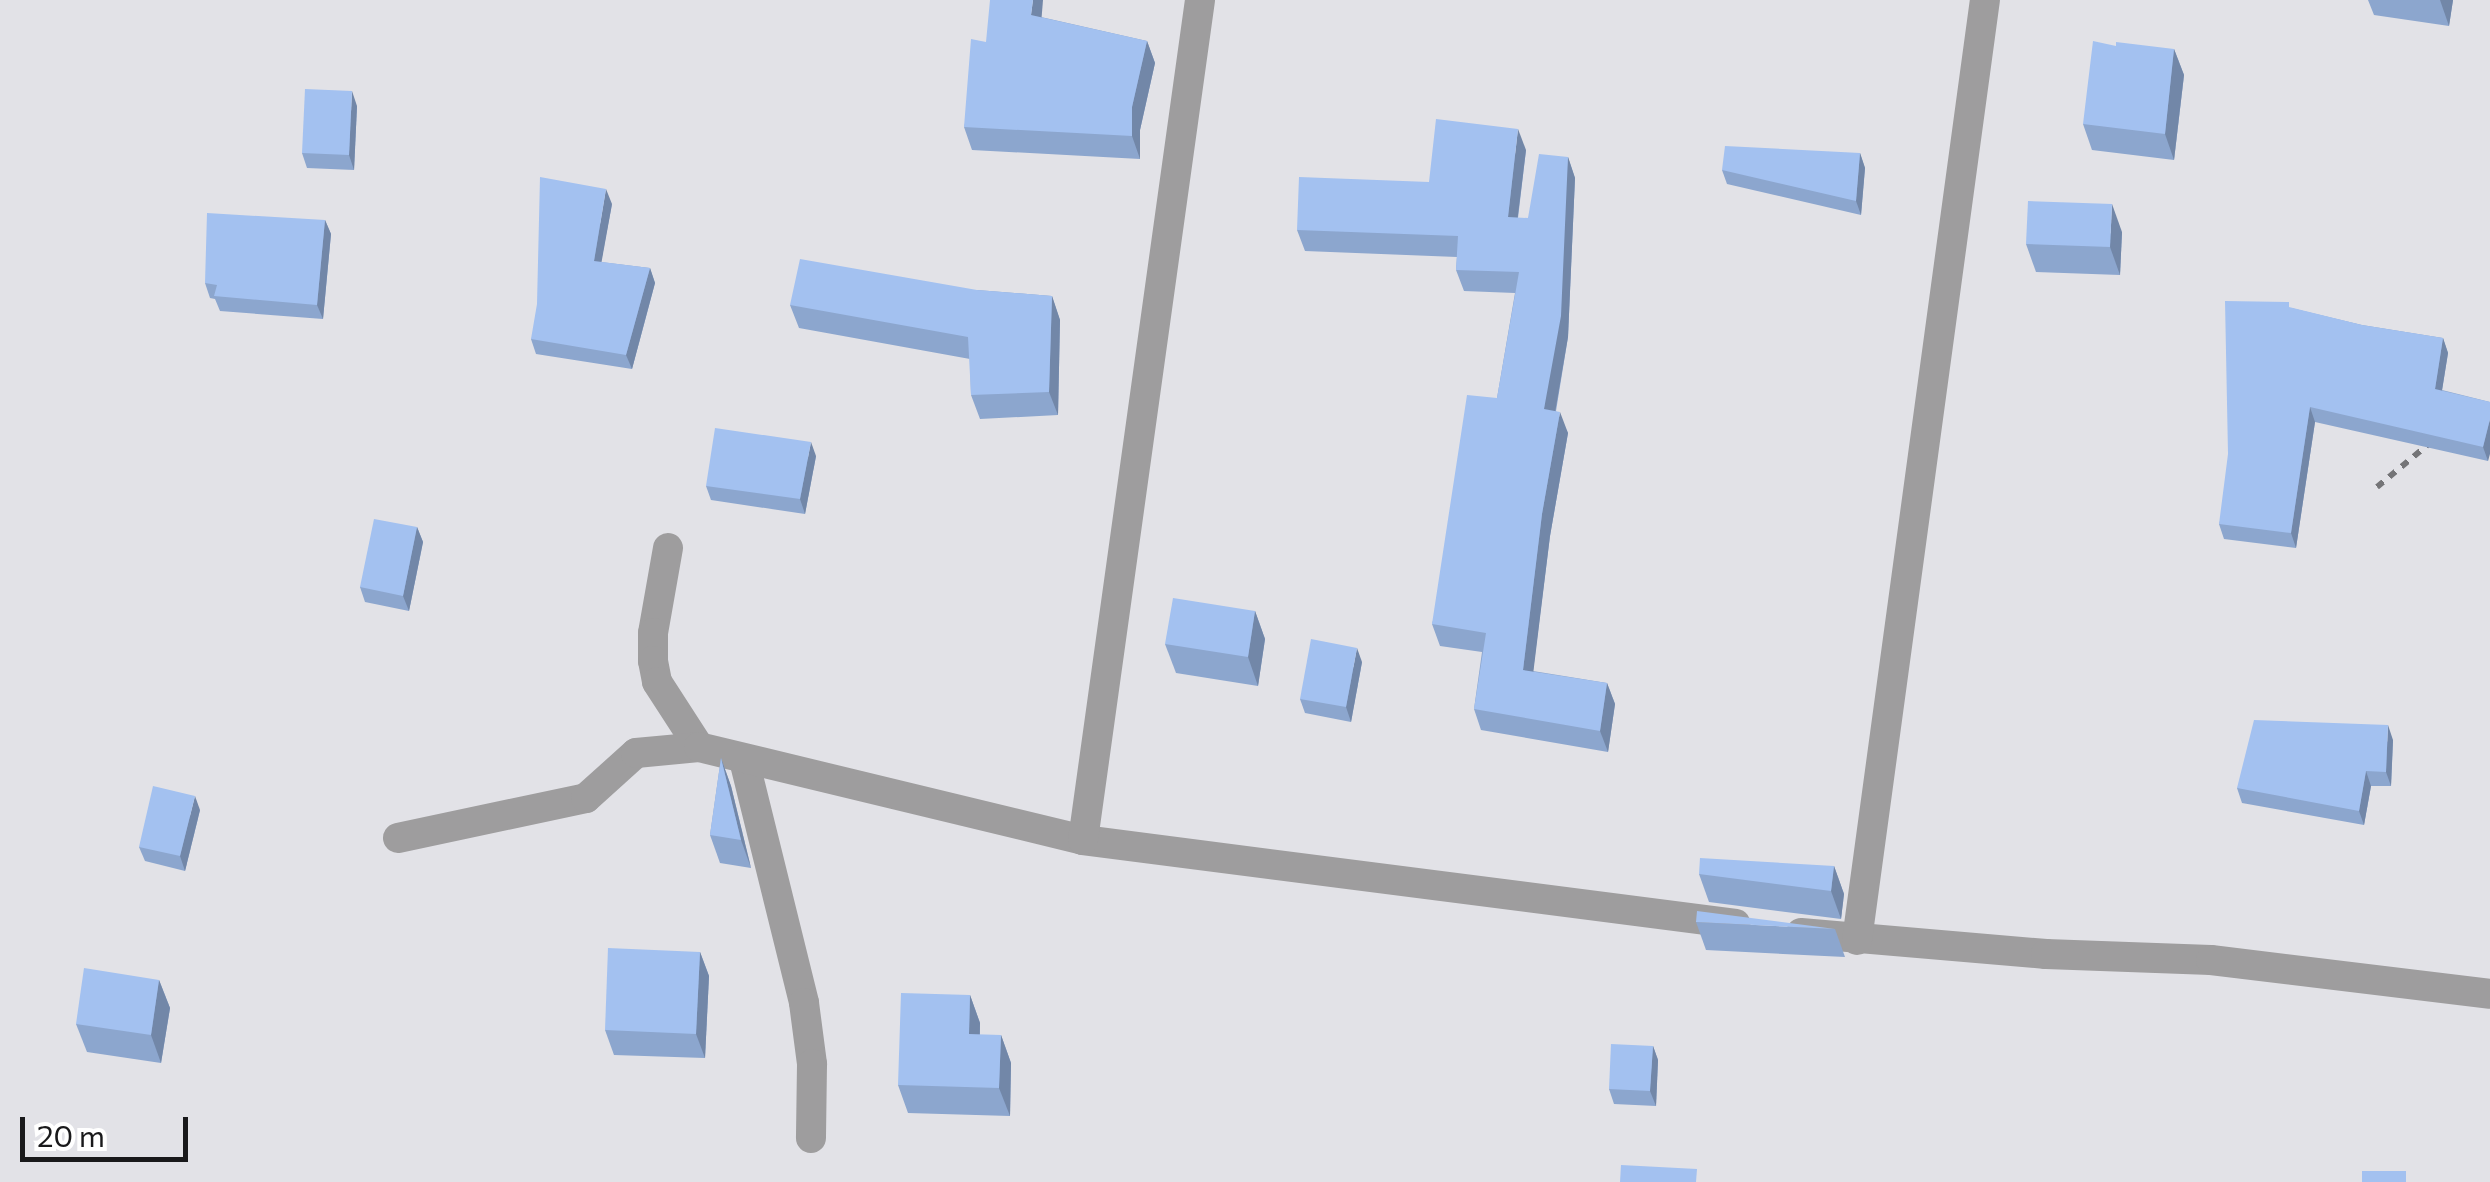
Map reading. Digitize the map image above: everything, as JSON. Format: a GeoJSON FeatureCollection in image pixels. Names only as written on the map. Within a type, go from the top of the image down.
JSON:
{"type":"FeatureCollection","features":[{"type":"Feature","properties":{"kind":"street"},"geometry":{"type":"LineString","coordinates":[[1084,840],[1200,0]]}},
{"type":"Feature","properties":{"kind":"street"},"geometry":{"type":"LineString","coordinates":[[1857,940],[1985,0]]}},
{"type":"Feature","properties":{"kind":"street"},"geometry":{"type":"LineString","coordinates":[[668,548],[653,633],[653,660],[657,682],[698,746]]}},
{"type":"Feature","properties":{"kind":"street"},"geometry":{"type":"LineString","coordinates":[[398,838],[586,798],[636,753],[698,746],[1084,840],[1857,940],[2211,960],[2490,994]]}},
{"type":"Feature","properties":{"kind":"street"},"geometry":{"type":"LineString","coordinates":[[744,760],[804,1003],[812,1064],[811,1138]]}},
{"type":"Feature","properties":{"kind":"path"},"geometry":{"type":"LineString","coordinates":[[2376,488],[2444,432]]}},
{"type":"Feature","properties":{"kind":"building"},"geometry":{"type":"Polygon","coordinates":[[[990,0],[1033,0],[1031,15],[1147,41],[1132,107],[1132,136],[964,127],[971,39],[986,42],[990,0]]]}},
{"type":"Feature","properties":{"kind":"building"},"geometry":{"type":"Polygon","coordinates":[[[2093,41],[2174,49],[2165,134],[2083,124],[2093,41]]]}},
{"type":"Feature","properties":{"kind":"building"},"geometry":{"type":"Polygon","coordinates":[[[305,89],[352,91],[349,155],[302,153],[305,89]]]}},
{"type":"Feature","properties":{"kind":"building"},"geometry":{"type":"Polygon","coordinates":[[[1436,119],[1518,129],[1508,217],[1528,218],[1539,154],[1568,157],[1561,316],[1544,409],[1560,412],[1542,514],[1523,670],[1607,683],[1600,731],[1474,709],[1486,633],[1432,624],[1467,395],[1497,398],[1519,272],[1456,270],[1458,236],[1297,230],[1299,177],[1429,182],[1436,119]]]}},
{"type":"Feature","properties":{"kind":"building"},"geometry":{"type":"Polygon","coordinates":[[[1725,146],[1860,153],[1856,201],[1722,170],[1725,146]]]}},
{"type":"Feature","properties":{"kind":"building"},"geometry":{"type":"Polygon","coordinates":[[[540,177],[606,189],[594,261],[650,268],[626,355],[531,339],[537,304],[540,177]]]}},
{"type":"Feature","properties":{"kind":"building"},"geometry":{"type":"Polygon","coordinates":[[[2028,201],[2112,204],[2110,247],[2026,244],[2028,201]]]}},
{"type":"Feature","properties":{"kind":"building"},"geometry":{"type":"Polygon","coordinates":[[[207,213],[325,220],[317,305],[214,296],[217,285],[205,283],[207,213]]]}},
{"type":"Feature","properties":{"kind":"building"},"geometry":{"type":"Polygon","coordinates":[[[800,259],[977,290],[1052,296],[1049,392],[971,395],[968,337],[790,305],[800,259]]]}},
{"type":"Feature","properties":{"kind":"building"},"geometry":{"type":"Polygon","coordinates":[[[2225,301],[2289,302],[2289,307],[2362,325],[2443,338],[2435,389],[2490,402],[2483,447],[2310,407],[2291,533],[2219,524],[2228,454],[2225,301]]]}},
{"type":"Feature","properties":{"kind":"building"},"geometry":{"type":"Polygon","coordinates":[[[715,428],[811,442],[800,499],[706,486],[715,428]]]}},
{"type":"Feature","properties":{"kind":"building"},"geometry":{"type":"Polygon","coordinates":[[[374,519],[417,527],[403,596],[360,587],[374,519]]]}},
{"type":"Feature","properties":{"kind":"building"},"geometry":{"type":"Polygon","coordinates":[[[1173,598],[1255,611],[1248,657],[1165,644],[1173,598]]]}},
{"type":"Feature","properties":{"kind":"building"},"geometry":{"type":"Polygon","coordinates":[[[1311,639],[1357,648],[1346,707],[1300,699],[1311,639]]]}},
{"type":"Feature","properties":{"kind":"building"},"geometry":{"type":"Polygon","coordinates":[[[2254,720],[2388,725],[2386,772],[2366,771],[2359,811],[2237,788],[2254,720]]]}},
{"type":"Feature","properties":{"kind":"building"},"geometry":{"type":"Polygon","coordinates":[[[721,758],[741,840],[710,835],[721,758]]]}},
{"type":"Feature","properties":{"kind":"building"},"geometry":{"type":"Polygon","coordinates":[[[153,786],[195,796],[180,856],[139,847],[153,786]]]}},
{"type":"Feature","properties":{"kind":"building"},"geometry":{"type":"Polygon","coordinates":[[[1700,858],[1834,866],[1831,891],[1699,874],[1700,858]]]}},
{"type":"Feature","properties":{"kind":"building"},"geometry":{"type":"Polygon","coordinates":[[[1697,911],[1835,929],[1696,922],[1697,911]]]}},
{"type":"Feature","properties":{"kind":"building"},"geometry":{"type":"Polygon","coordinates":[[[608,948],[700,952],[696,1034],[605,1030],[608,948]]]}},
{"type":"Feature","properties":{"kind":"building"},"geometry":{"type":"Polygon","coordinates":[[[84,968],[159,980],[151,1035],[76,1024],[84,968]]]}},
{"type":"Feature","properties":{"kind":"building"},"geometry":{"type":"Polygon","coordinates":[[[901,993],[970,995],[969,1034],[1001,1035],[999,1088],[898,1085],[901,993]]]}},
{"type":"Feature","properties":{"kind":"building"},"geometry":{"type":"Polygon","coordinates":[[[1611,1044],[1653,1046],[1650,1091],[1609,1089],[1611,1044]]]}},
{"type":"Feature","properties":{"kind":"building"},"geometry":{"type":"Polygon","coordinates":[[[1621,1165],[1697,1169],[1696,1182],[1620,1182],[1621,1165]]]}},
{"type":"Feature","properties":{"kind":"building"},"geometry":{"type":"Polygon","coordinates":[[[2362,1171],[2406,1171],[2406,1182],[2362,1182],[2362,1171]]]}}]}
